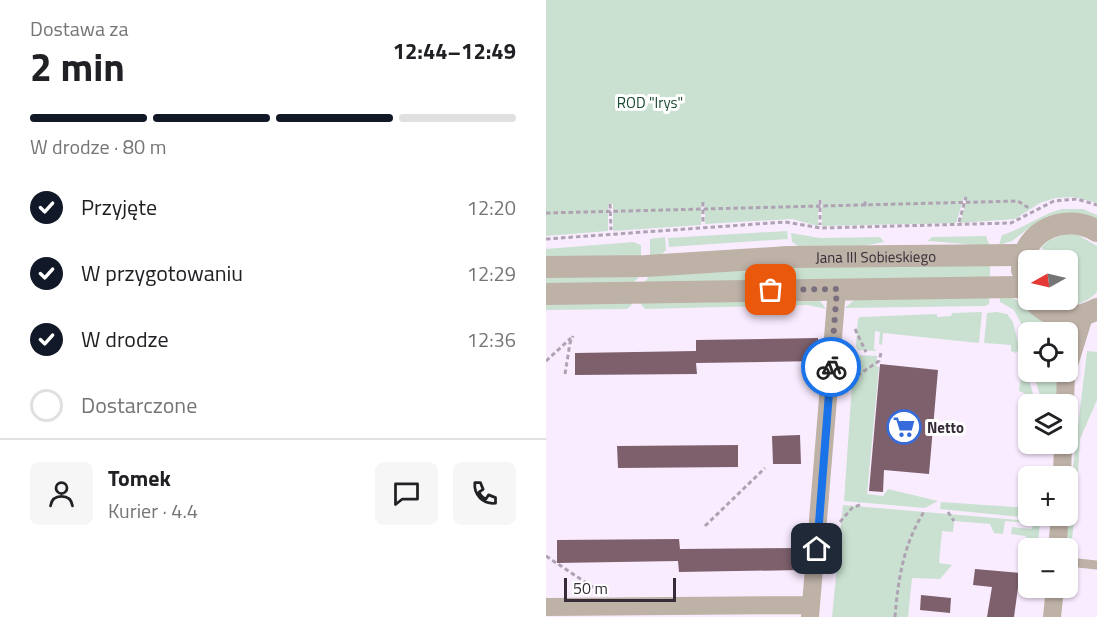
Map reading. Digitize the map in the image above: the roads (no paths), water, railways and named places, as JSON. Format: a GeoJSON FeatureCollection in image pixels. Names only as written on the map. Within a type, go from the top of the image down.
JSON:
{"type":"FeatureCollection","features":[{"type":"Feature","properties":{"kind":"street"},"geometry":{"type":"LineString","coordinates":[[1028,250],[1039,234],[1050,227],[1071,222],[1097,231]]}},
{"type":"Feature","properties":{"kind":"street","name":"Jana III Sobieskiego"},"geometry":{"type":"LineString","coordinates":[[546,267],[646,266],[788,257],[1018,255]]}},
{"type":"Feature","properties":{"kind":"street"},"geometry":{"type":"LineString","coordinates":[[546,607],[620,606],[810,611],[837,289]]}},
{"type":"Feature","properties":{"kind":"street"},"geometry":{"type":"LineString","coordinates":[[546,294],[837,289],[1018,294]]}},
{"type":"Feature","properties":{"kind":"street"},"geometry":{"type":"LineString","coordinates":[[1045,310],[1056,322]]}},
{"type":"Feature","properties":{"kind":"street"},"geometry":{"type":"LineString","coordinates":[[1066,322],[1091,312]]}},
{"type":"Feature","properties":{"kind":"street"},"geometry":{"type":"LineString","coordinates":[[1078,344],[1091,312]]}},
{"type":"Feature","properties":{"kind":"street"},"geometry":{"type":"LineString","coordinates":[[1052,617],[1054,598]]}},
{"type":"Feature","properties":{"kind":"lane"},"geometry":{"type":"LineString","coordinates":[[1078,563],[1097,565]]}},
{"type":"Feature","properties":{"kind":"place","name":"Netto"},"geometry":{"type":"Point","coordinates":[904,427]}},
{"type":"Feature","properties":{"kind":"park label","name":"ROD \"Irys\""},"geometry":{"type":"Point","coordinates":[650,102]}}]}
